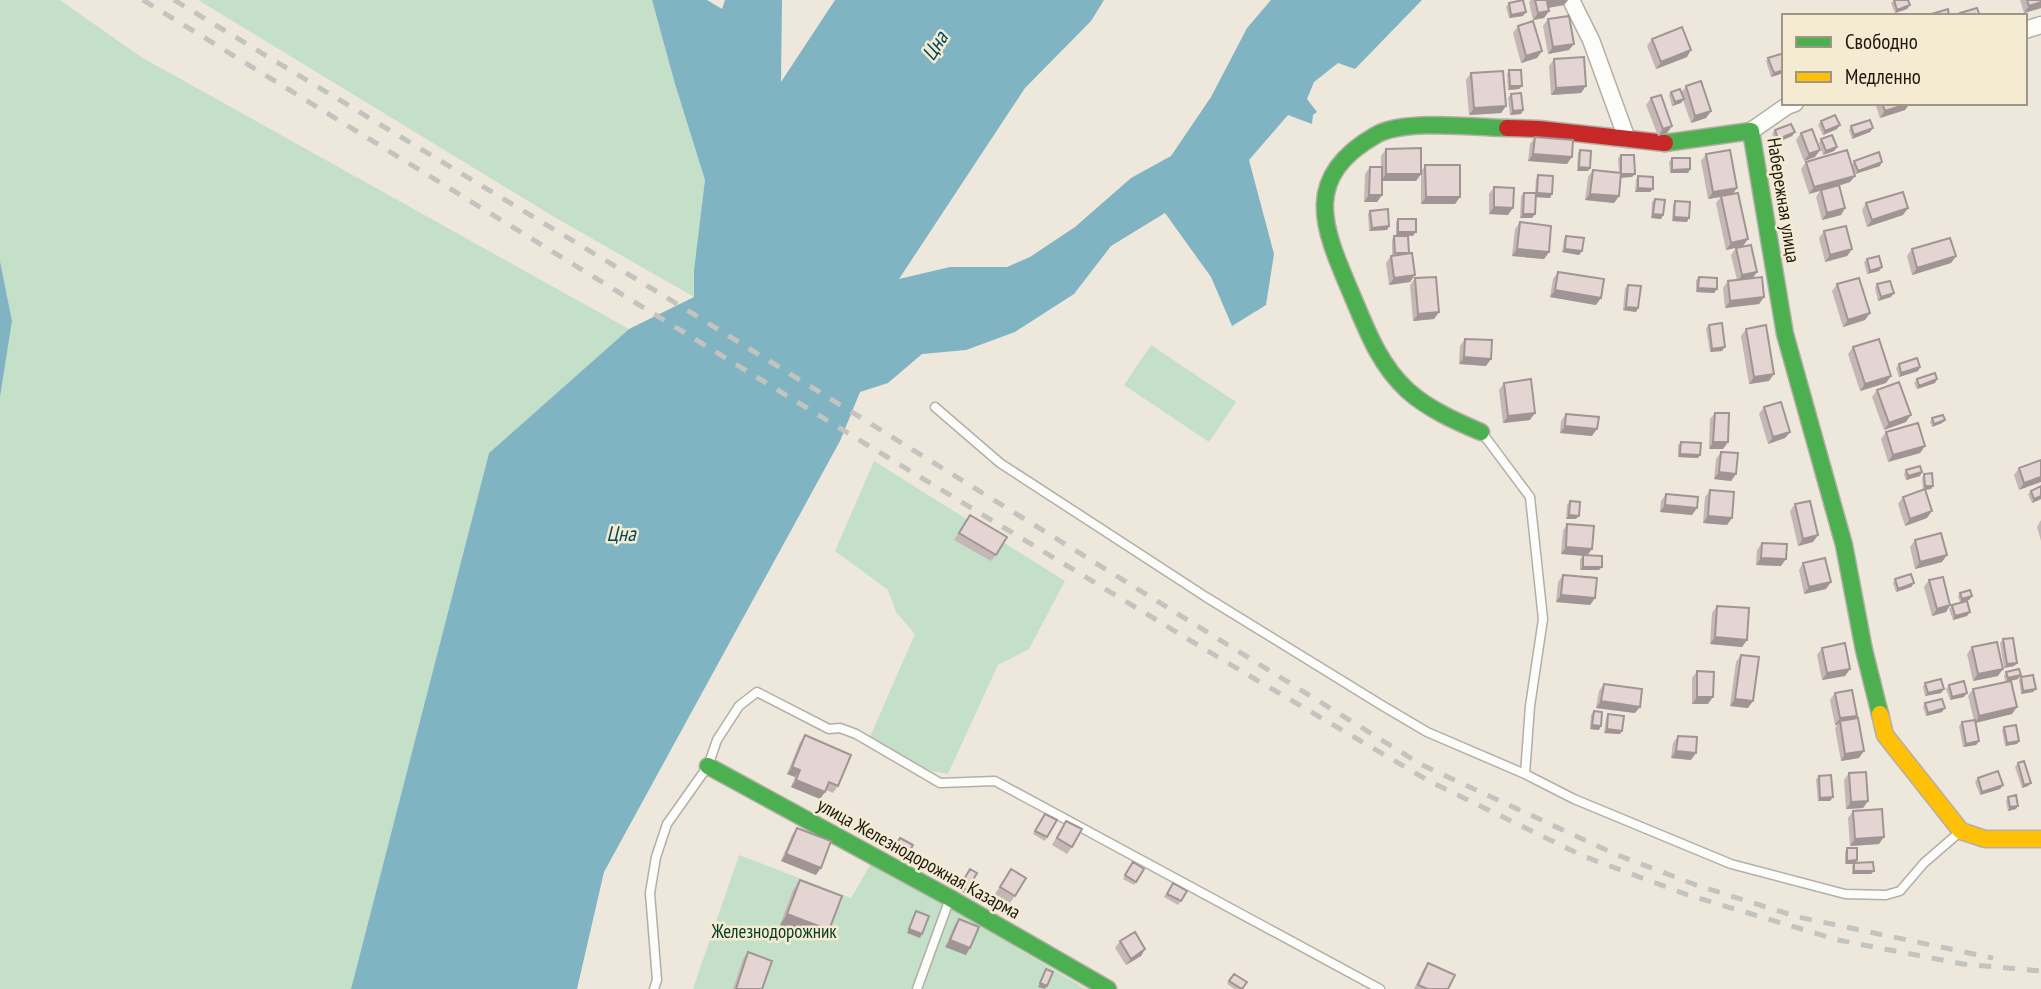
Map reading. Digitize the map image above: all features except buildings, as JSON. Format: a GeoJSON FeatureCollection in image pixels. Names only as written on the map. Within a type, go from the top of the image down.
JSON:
{"type":"FeatureCollection","features":[{"type":"Feature","properties":{"kind":"street"},"geometry":{"type":"LineString","coordinates":[[1571,0],[1591,40],[1627,139]]}},
{"type":"Feature","properties":{"kind":"street"},"geometry":{"type":"LineString","coordinates":[[1751,131],[1790,105]]}},
{"type":"Feature","properties":{"kind":"street","name":"Набережная улица"},"geometry":{"type":"LineString","coordinates":[[1481,432],[1446,416],[1408,391],[1384,364],[1373,345],[1330,242],[1324,219],[1326,195],[1338,164],[1376,135],[1391,129],[1413,126],[1539,129],[1668,143],[1751,131],[1785,334],[1844,545],[1864,650],[1885,735],[1961,831]]}},
{"type":"Feature","properties":{"kind":"street","name":"улица Железнодорожная Казарма"},"geometry":{"type":"LineString","coordinates":[[708,766],[950,898],[1108,989]]}},
{"type":"Feature","properties":{"kind":"street"},"geometry":{"type":"LineString","coordinates":[[1961,831],[1985,839],[2041,839]]}},
{"type":"Feature","properties":{"kind":"lane"},"geometry":{"type":"LineString","coordinates":[[935,407],[1000,463],[1206,597],[1427,732],[1525,774],[1574,799],[1731,864],[1845,894],[1886,895],[1900,891],[1924,863],[1961,831]]}},
{"type":"Feature","properties":{"kind":"lane"},"geometry":{"type":"LineString","coordinates":[[1481,432],[1530,498],[1543,619],[1530,706],[1525,774]]}},
{"type":"Feature","properties":{"kind":"lane"},"geometry":{"type":"LineString","coordinates":[[654,989],[657,980],[650,893],[656,857],[667,824],[708,766],[717,740],[739,706],[757,692],[829,729],[840,728],[856,734],[940,783],[995,781],[1380,989]]}},
{"type":"Feature","properties":{"kind":"lane"},"geometry":{"type":"LineString","coordinates":[[918,989],[950,898]]}},
{"type":"Feature","properties":{"kind":"green space"},"geometry":{"type":"Polygon","coordinates":[[[0,0],[60,0],[141,57],[629,329],[489,453],[351,989],[0,989],[0,397],[12,321],[0,261],[0,0]]]}},
{"type":"Feature","properties":{"kind":"green space"},"geometry":{"type":"Polygon","coordinates":[[[198,0],[652,0],[705,180],[694,270],[694,297],[556,218],[198,0]]]}},
{"type":"Feature","properties":{"kind":"green space"},"geometry":{"type":"Polygon","coordinates":[[[1151,345],[1236,402],[1209,442],[1124,385],[1151,345]]]}},
{"type":"Feature","properties":{"kind":"green space"},"geometry":{"type":"Polygon","coordinates":[[[874,461],[1065,581],[1029,649],[998,665],[948,774],[931,771],[869,739],[915,634],[896,612],[888,590],[835,551],[874,461]]]}},
{"type":"Feature","properties":{"kind":"green space","name":"Железнодорожник"},"geometry":{"type":"Polygon","coordinates":[[[739,855],[851,898],[872,862],[1086,989],[693,989],[739,855]]]}},
{"type":"Feature","properties":{"kind":"water","name":"Цна"},"geometry":{"type":"Polygon","coordinates":[[[652,0],[707,0],[722,9],[725,0],[782,0],[781,82],[835,0],[1104,0],[1091,21],[1025,88],[899,279],[950,267],[1007,267],[1030,257],[1075,227],[1131,178],[1171,156],[1211,97],[1247,28],[1271,0],[1422,0],[1355,69],[1338,63],[1314,82],[1307,99],[1317,112],[1313,115],[1312,124],[1288,115],[1249,160],[1274,254],[1266,305],[1232,326],[1211,277],[1165,213],[1111,246],[1074,294],[1015,332],[966,350],[922,354],[888,383],[860,392],[840,441],[604,872],[577,989],[351,989],[489,453],[629,329],[694,297],[694,270],[705,180],[652,0]]]}},
{"type":"Feature","properties":{"kind":"water"},"geometry":{"type":"Polygon","coordinates":[[[0,261],[12,321],[0,397],[0,261]]]}},
{"type":"Feature","properties":{"kind":"railway"},"geometry":{"type":"LineString","coordinates":[[143,0],[864,443],[1429,781],[1583,856],[1688,895],[1838,940],[1963,964],[2041,971]]}},
{"type":"Feature","properties":{"kind":"railway"},"geometry":{"type":"LineString","coordinates":[[174,0],[661,294],[1422,765],[1615,854],[1696,885],[1798,917],[1993,958]]}},
{"type":"Feature","properties":{"kind":"traffic: fast"},"geometry":{"type":"LineString","coordinates":[[1481,432],[1424,403],[1407,390],[1389,370],[1370,336],[1344,276],[1328,230],[1325,209],[1327,189],[1335,170],[1351,152],[1376,135],[1388,130],[1421,125],[1507,128]]}},
{"type":"Feature","properties":{"kind":"traffic: fast"},"geometry":{"type":"LineString","coordinates":[[1665,143],[1751,131],[1785,334],[1844,545],[1864,650],[1880,714]]}},
{"type":"Feature","properties":{"kind":"traffic: fast"},"geometry":{"type":"LineString","coordinates":[[708,766],[950,898],[1108,989]]}},
{"type":"Feature","properties":{"kind":"traffic: slow"},"geometry":{"type":"LineString","coordinates":[[1880,714],[1885,735],[1961,831],[1985,839],[2041,839]]}},
{"type":"Feature","properties":{"kind":"traffic: jam"},"geometry":{"type":"LineString","coordinates":[[1507,128],[1665,143]]}}]}
